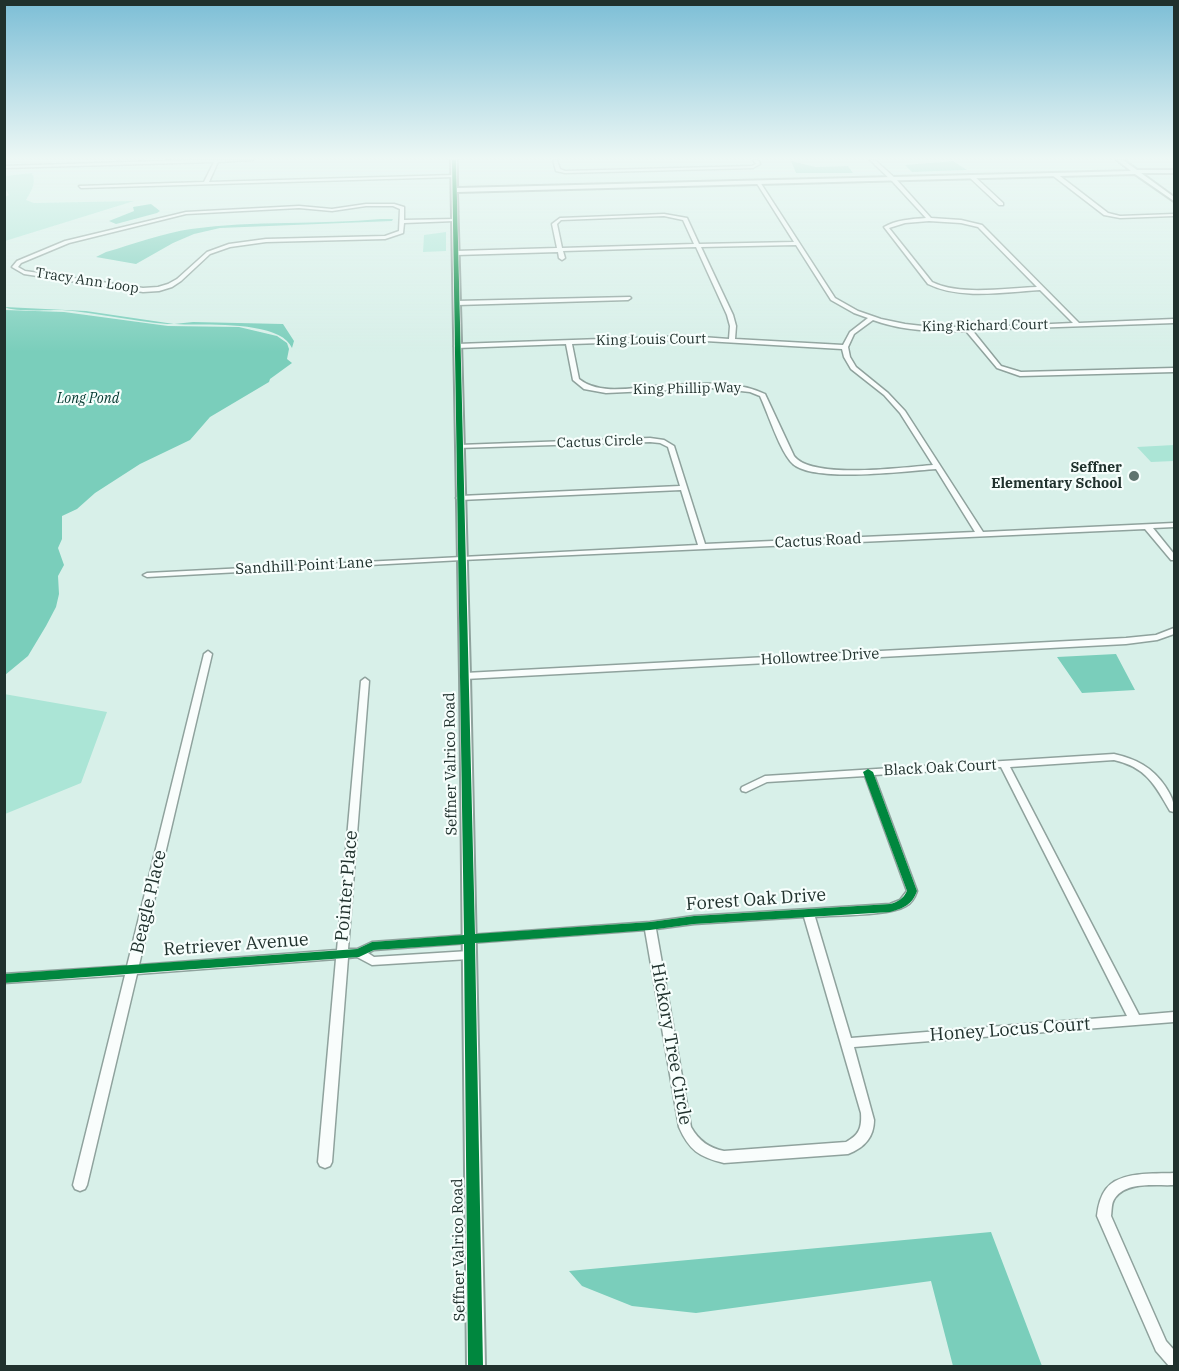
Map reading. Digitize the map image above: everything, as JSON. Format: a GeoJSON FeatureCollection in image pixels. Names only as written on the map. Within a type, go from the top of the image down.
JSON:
{"type":"FeatureCollection","features":[{"type":"Feature","properties":{"kind":"street","name":"Tracy Ann Loop"},"geometry":{"type":"LineString","coordinates":[[138,224],[67,242],[19,262],[15,267],[24,272],[131,289],[160,290],[175,285],[213,251],[232,245],[259,241],[385,237],[401,232],[402,224]]}},
{"type":"Feature","properties":{"kind":"street","name":"Seffner Valrico Road"},"geometry":{"type":"LineString","coordinates":[[455,224],[476,1366]]}},
{"type":"Feature","properties":{"kind":"street"},"geometry":{"type":"LineString","coordinates":[[554,224],[562,258]]}},
{"type":"Feature","properties":{"kind":"street"},"geometry":{"type":"LineString","coordinates":[[689,224],[730,315],[732,339]]}},
{"type":"Feature","properties":{"kind":"street","name":"King Richard Court"},"geometry":{"type":"LineString","coordinates":[[785,224],[833,299],[848,310],[871,319],[917,327],[967,328],[1174,321]]}},
{"type":"Feature","properties":{"kind":"street"},"geometry":{"type":"LineString","coordinates":[[893,224],[886,226],[934,286],[957,291],[1042,288]]}},
{"type":"Feature","properties":{"kind":"street"},"geometry":{"type":"LineString","coordinates":[[972,224],[980,226],[1077,324]]}},
{"type":"Feature","properties":{"kind":"street"},"geometry":{"type":"LineString","coordinates":[[456,253],[797,243]]}},
{"type":"Feature","properties":{"kind":"street"},"geometry":{"type":"LineString","coordinates":[[457,303],[628,298]]}},
{"type":"Feature","properties":{"kind":"street"},"geometry":{"type":"LineString","coordinates":[[871,319],[852,333],[845,347],[847,357],[853,368],[886,394],[903,412],[980,533]]}},
{"type":"Feature","properties":{"kind":"street"},"geometry":{"type":"LineString","coordinates":[[967,328],[999,366],[1020,374],[1174,370]]}},
{"type":"Feature","properties":{"kind":"street","name":"King Louis Court"},"geometry":{"type":"LineString","coordinates":[[457,346],[732,339],[845,347]]}},
{"type":"Feature","properties":{"kind":"street","name":"King Phillip Way"},"geometry":{"type":"LineString","coordinates":[[569,342],[576,380],[586,388],[606,391],[733,386],[759,391],[764,395],[793,459],[806,468],[830,472],[937,467]]}},
{"type":"Feature","properties":{"kind":"street","name":"Cactus Circle"},"geometry":{"type":"LineString","coordinates":[[459,447],[657,440],[671,446],[702,546]]}},
{"type":"Feature","properties":{"kind":"street"},"geometry":{"type":"LineString","coordinates":[[460,498],[684,488]]}},
{"type":"Feature","properties":{"kind":"street","name":"Cactus Road"},"geometry":{"type":"LineString","coordinates":[[462,558],[1174,525]]}},
{"type":"Feature","properties":{"kind":"street"},"geometry":{"type":"LineString","coordinates":[[1148,526],[1174,558]]}},
{"type":"Feature","properties":{"kind":"street","name":"Sandhill Point Lane"},"geometry":{"type":"LineString","coordinates":[[147,575],[462,558]]}},
{"type":"Feature","properties":{"kind":"street","name":"Hollowtree Drive"},"geometry":{"type":"LineString","coordinates":[[465,676],[1126,641],[1157,637],[1174,631]]}},
{"type":"Feature","properties":{"kind":"street","name":"Beagle Place"},"geometry":{"type":"LineString","coordinates":[[80,1185],[134,969],[208,654]]}},
{"type":"Feature","properties":{"kind":"street","name":"Pointer Place"},"geometry":{"type":"LineString","coordinates":[[325,1162],[365,681]]}},
{"type":"Feature","properties":{"kind":"street","name":"Black Oak Court"},"geometry":{"type":"LineString","coordinates":[[746,789],[765,779],[1114,757],[1135,761],[1152,774],[1174,808]]}},
{"type":"Feature","properties":{"kind":"street"},"geometry":{"type":"LineString","coordinates":[[1004,764],[1136,1021]]}},
{"type":"Feature","properties":{"kind":"street","name":"Forest Oak Drive"},"geometry":{"type":"LineString","coordinates":[[469,939],[650,926],[694,920],[890,908],[902,904],[909,899],[912,891],[910,883],[868,772]]}},
{"type":"Feature","properties":{"kind":"street","name":"Hickory Tree Circle"},"geometry":{"type":"LineString","coordinates":[[650,926],[685,1127],[690,1139],[710,1154],[724,1157],[848,1148],[860,1142],[867,1134],[868,1124],[808,912]]}},
{"type":"Feature","properties":{"kind":"street","name":"Retriever Avenue"},"geometry":{"type":"LineString","coordinates":[[4,979],[341,955],[359,953],[372,946],[469,939]]}},
{"type":"Feature","properties":{"kind":"street","name":"Retriever Avenue"},"geometry":{"type":"LineString","coordinates":[[359,953],[372,961],[469,955]]}},
{"type":"Feature","properties":{"kind":"street","name":"Honey Locus Court"},"geometry":{"type":"LineString","coordinates":[[846,1043],[1174,1017]]}},
{"type":"Feature","properties":{"kind":"street"},"geometry":{"type":"LineString","coordinates":[[1174,1179],[1125,1182],[1114,1187],[1104,1204],[1104,1216],[1161,1346],[1174,1361]]}},
{"type":"Feature","properties":{"kind":"shaded area"},"geometry":{"type":"Polygon","coordinates":[[[5,224],[60,224],[5,241],[5,224]]]}},
{"type":"Feature","properties":{"kind":"shaded area"},"geometry":{"type":"Polygon","coordinates":[[[446,232],[446,251],[423,252],[424,235],[446,232]]]}},
{"type":"Feature","properties":{"kind":"shaded area"},"geometry":{"type":"Polygon","coordinates":[[[1174,445],[1174,461],[1151,462],[1137,447],[1174,445]]]}},
{"type":"Feature","properties":{"kind":"shaded area"},"geometry":{"type":"Polygon","coordinates":[[[4,694],[107,712],[81,783],[5,814],[4,694]]]}},
{"type":"Feature","properties":{"kind":"water"},"geometry":{"type":"Polygon","coordinates":[[[238,224],[319,224],[220,228],[194,234],[173,243],[136,264],[96,257],[170,233],[238,224]]]}},
{"type":"Feature","properties":{"kind":"water"},"geometry":{"type":"Polygon","coordinates":[[[5,307],[86,311],[174,324],[193,322],[283,324],[294,341],[292,348],[284,338],[254,328],[167,324],[75,311],[23,310],[5,307]]]}},
{"type":"Feature","properties":{"kind":"water","name":"Long Pond"},"geometry":{"type":"Polygon","coordinates":[[[5,310],[64,312],[168,326],[239,327],[277,336],[287,343],[289,349],[287,359],[292,363],[269,382],[210,417],[190,440],[140,464],[95,493],[77,509],[62,516],[62,539],[58,548],[64,565],[58,576],[59,594],[56,607],[28,656],[5,675],[5,310]]]}},
{"type":"Feature","properties":{"kind":"water"},"geometry":{"type":"Polygon","coordinates":[[[1116,654],[1135,690],[1082,693],[1057,657],[1116,654]]]}},
{"type":"Feature","properties":{"kind":"water"},"geometry":{"type":"Polygon","coordinates":[[[991,1232],[1042,1366],[953,1366],[931,1281],[696,1313],[632,1306],[582,1286],[569,1271],[991,1232]]]}},
{"type":"Feature","properties":{"kind":"cycle path"},"geometry":{"type":"LineString","coordinates":[[455,224],[476,1366]]}},
{"type":"Feature","properties":{"kind":"cycle path"},"geometry":{"type":"LineString","coordinates":[[4,979],[359,953],[372,946],[650,926],[694,920],[890,908],[904,903],[912,891],[868,772]]}},
{"type":"Feature","properties":{"kind":"place","name":"Seffner Elementary School"},"geometry":{"type":"Point","coordinates":[1134,476]}}]}
